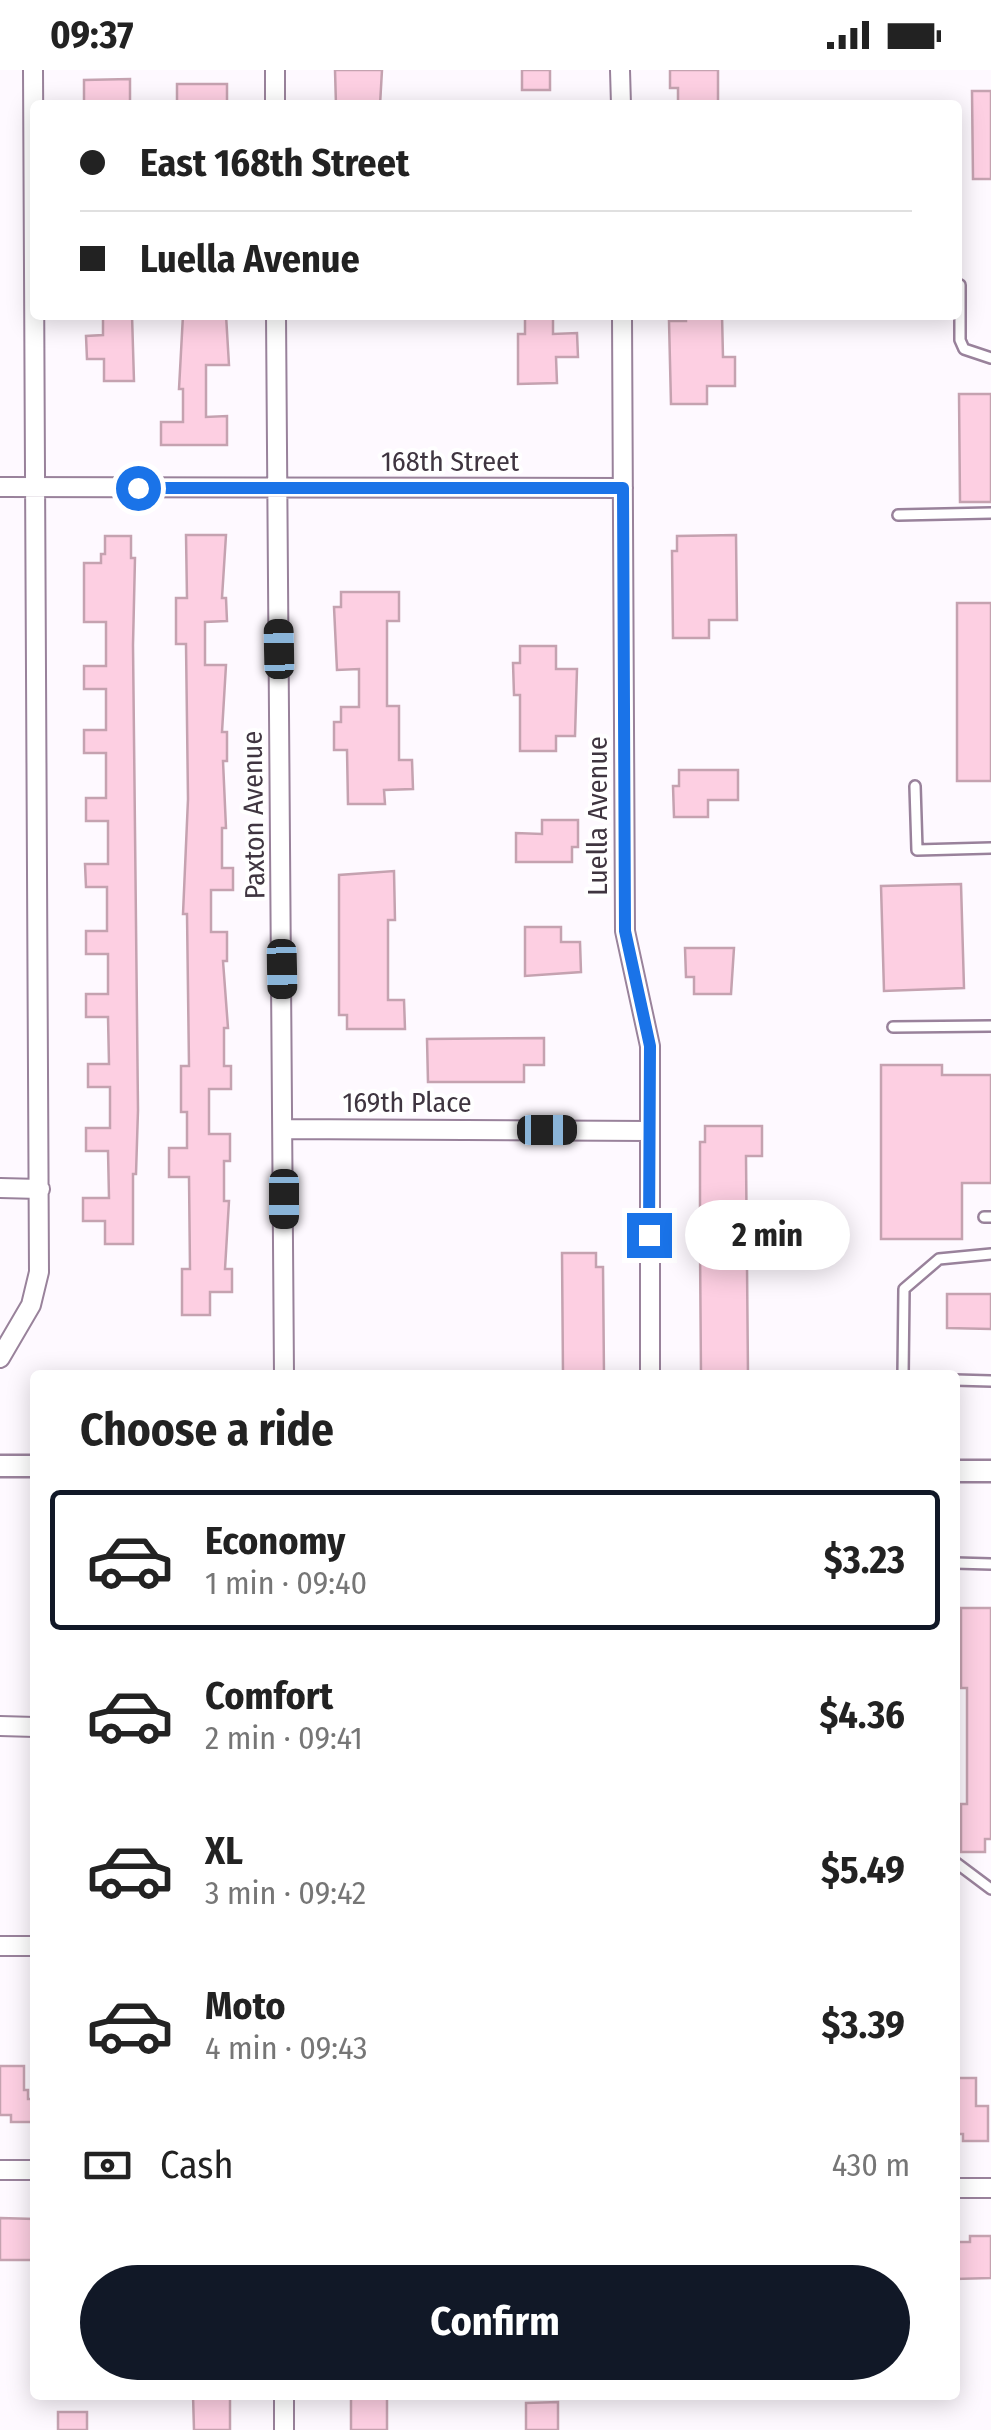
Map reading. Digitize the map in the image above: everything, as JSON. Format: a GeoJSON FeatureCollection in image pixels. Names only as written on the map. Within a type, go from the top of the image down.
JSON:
{"type":"FeatureCollection","features":[{"type":"Feature","properties":{"kind":"street"},"geometry":{"type":"LineString","coordinates":[[33,70],[33,100]]}},
{"type":"Feature","properties":{"kind":"street"},"geometry":{"type":"LineString","coordinates":[[275,70],[275,100]]}},
{"type":"Feature","properties":{"kind":"street"},"geometry":{"type":"LineString","coordinates":[[620,70],[621,100]]}},
{"type":"Feature","properties":{"kind":"street"},"geometry":{"type":"LineString","coordinates":[[0,1358],[31,1304],[39,1272],[34,320]]}},
{"type":"Feature","properties":{"kind":"street","name":"Paxton Avenue"},"geometry":{"type":"LineString","coordinates":[[276,320],[284,1370]]}},
{"type":"Feature","properties":{"kind":"street","name":"Luella Avenue"},"geometry":{"type":"LineString","coordinates":[[622,320],[625,931],[650,1046],[650,1370]]}},
{"type":"Feature","properties":{"kind":"street","name":"168th Street"},"geometry":{"type":"LineString","coordinates":[[0,487],[623,488]]}},
{"type":"Feature","properties":{"kind":"street","name":"169th Place"},"geometry":{"type":"LineString","coordinates":[[284,1128],[649,1130]]}},
{"type":"Feature","properties":{"kind":"street"},"geometry":{"type":"LineString","coordinates":[[0,1188],[40,1188]]}},
{"type":"Feature","properties":{"kind":"street"},"geometry":{"type":"LineString","coordinates":[[0,1466],[30,1466]]}},
{"type":"Feature","properties":{"kind":"street"},"geometry":{"type":"LineString","coordinates":[[960,1471],[991,1472]]}},
{"type":"Feature","properties":{"kind":"street"},"geometry":{"type":"LineString","coordinates":[[0,1726],[30,1727]]}},
{"type":"Feature","properties":{"kind":"street"},"geometry":{"type":"LineString","coordinates":[[0,1946],[30,1946]]}},
{"type":"Feature","properties":{"kind":"street"},"geometry":{"type":"LineString","coordinates":[[0,2170],[30,2170]]}},
{"type":"Feature","properties":{"kind":"street"},"geometry":{"type":"LineString","coordinates":[[960,2188],[991,2188]]}},
{"type":"Feature","properties":{"kind":"street"},"geometry":{"type":"LineString","coordinates":[[284,2400],[284,2430]]}},
{"type":"Feature","properties":{"kind":"lane"},"geometry":{"type":"LineString","coordinates":[[960,320],[964,350],[991,358]]}},
{"type":"Feature","properties":{"kind":"lane"},"geometry":{"type":"LineString","coordinates":[[898,515],[991,513]]}},
{"type":"Feature","properties":{"kind":"lane"},"geometry":{"type":"LineString","coordinates":[[915,786],[917,850],[991,848]]}},
{"type":"Feature","properties":{"kind":"lane"},"geometry":{"type":"LineString","coordinates":[[892,1027],[991,1026]]}},
{"type":"Feature","properties":{"kind":"lane"},"geometry":{"type":"LineString","coordinates":[[903,1370],[904,1289],[939,1258],[991,1254]]}},
{"type":"Feature","properties":{"kind":"lane"},"geometry":{"type":"LineString","coordinates":[[960,1380],[991,1381]]}},
{"type":"Feature","properties":{"kind":"lane"},"geometry":{"type":"LineString","coordinates":[[960,1564],[991,1564]]}},
{"type":"Feature","properties":{"kind":"lane"},"geometry":{"type":"LineString","coordinates":[[960,1866],[991,1889]]}},
{"type":"Feature","properties":{"kind":"building"},"geometry":{"type":"Polygon","coordinates":[[[335,70],[382,70],[380,100],[336,100],[335,70]]]}},
{"type":"Feature","properties":{"kind":"building"},"geometry":{"type":"Polygon","coordinates":[[[522,70],[550,70],[550,90],[522,90],[522,70]]]}},
{"type":"Feature","properties":{"kind":"building"},"geometry":{"type":"Polygon","coordinates":[[[670,70],[718,70],[718,100],[678,100],[678,88],[670,88],[670,70]]]}},
{"type":"Feature","properties":{"kind":"building"},"geometry":{"type":"Polygon","coordinates":[[[130,79],[130,100],[84,100],[84,80],[130,79]]]}},
{"type":"Feature","properties":{"kind":"building"},"geometry":{"type":"Polygon","coordinates":[[[177,84],[227,84],[227,100],[177,100],[177,84]]]}},
{"type":"Feature","properties":{"kind":"building"},"geometry":{"type":"Polygon","coordinates":[[[972,91],[991,91],[991,179],[973,179],[972,91]]]}},
{"type":"Feature","properties":{"kind":"building"},"geometry":{"type":"Polygon","coordinates":[[[103,320],[132,320],[134,381],[104,381],[104,359],[87,359],[86,336],[103,335],[103,320]]]}},
{"type":"Feature","properties":{"kind":"building"},"geometry":{"type":"Polygon","coordinates":[[[183,320],[226,320],[229,365],[206,365],[206,417],[227,416],[227,445],[161,445],[161,422],[183,422],[183,389],[179,389],[183,320]]]}},
{"type":"Feature","properties":{"kind":"building"},"geometry":{"type":"Polygon","coordinates":[[[525,320],[553,320],[553,334],[577,333],[578,357],[556,357],[557,383],[518,384],[518,334],[525,334],[525,320]]]}},
{"type":"Feature","properties":{"kind":"building"},"geometry":{"type":"Polygon","coordinates":[[[722,320],[723,357],[735,357],[735,386],[707,386],[707,404],[671,404],[669,321],[722,320]]]}},
{"type":"Feature","properties":{"kind":"building"},"geometry":{"type":"Polygon","coordinates":[[[959,394],[991,394],[991,502],[960,502],[959,394]]]}},
{"type":"Feature","properties":{"kind":"building"},"geometry":{"type":"Polygon","coordinates":[[[186,535],[226,535],[222,598],[226,598],[227,621],[205,622],[205,665],[226,665],[222,732],[227,732],[227,761],[223,761],[226,828],[222,828],[222,868],[233,868],[233,890],[211,890],[211,932],[227,932],[227,961],[223,961],[228,1028],[224,1028],[224,1066],[231,1066],[231,1089],[209,1089],[209,1134],[230,1134],[230,1161],[224,1161],[224,1201],[229,1201],[225,1269],[232,1269],[232,1292],[210,1292],[210,1315],[182,1315],[182,1269],[190,1269],[189,1177],[169,1177],[169,1148],[187,1148],[187,1112],[181,1112],[181,1066],[189,1066],[187,914],[183,914],[188,799],[186,644],[176,644],[176,598],[187,598],[186,535]]]}},
{"type":"Feature","properties":{"kind":"building"},"geometry":{"type":"Polygon","coordinates":[[[736,535],[737,620],[709,620],[709,638],[673,638],[672,551],[677,551],[677,536],[736,535]]]}},
{"type":"Feature","properties":{"kind":"building"},"geometry":{"type":"Polygon","coordinates":[[[105,536],[131,536],[131,558],[135,558],[138,1110],[133,1244],[105,1244],[105,1221],[83,1221],[83,1198],[109,1198],[108,1151],[86,1151],[86,1128],[110,1128],[110,1087],[88,1087],[88,1064],[109,1064],[108,1017],[86,1017],[86,994],[108,994],[108,954],[86,954],[86,931],[107,931],[107,887],[86,887],[85,864],[108,864],[108,821],[86,821],[86,798],[106,798],[106,753],[84,753],[84,730],[106,730],[106,689],[84,689],[84,666],[106,666],[106,622],[84,622],[84,563],[101,563],[105,536]]]}},
{"type":"Feature","properties":{"kind":"building"},"geometry":{"type":"Polygon","coordinates":[[[341,592],[399,592],[399,621],[387,621],[387,706],[399,706],[399,760],[412,760],[413,789],[384,790],[385,804],[348,804],[347,750],[334,750],[334,722],[341,722],[341,707],[359,707],[359,669],[337,670],[334,607],[341,607],[341,592]]]}},
{"type":"Feature","properties":{"kind":"building"},"geometry":{"type":"Polygon","coordinates":[[[957,603],[991,603],[991,781],[957,781],[957,603]]]}},
{"type":"Feature","properties":{"kind":"building"},"geometry":{"type":"Polygon","coordinates":[[[520,646],[556,646],[556,669],[577,669],[575,736],[556,736],[556,751],[520,751],[520,695],[514,695],[513,663],[520,663],[520,646]]]}},
{"type":"Feature","properties":{"kind":"building"},"geometry":{"type":"Polygon","coordinates":[[[679,770],[738,770],[738,800],[708,800],[708,817],[674,817],[673,786],[679,786],[679,770]]]}},
{"type":"Feature","properties":{"kind":"building"},"geometry":{"type":"Polygon","coordinates":[[[542,820],[578,820],[578,847],[572,847],[572,862],[516,862],[516,833],[542,834],[542,820]]]}},
{"type":"Feature","properties":{"kind":"building"},"geometry":{"type":"Polygon","coordinates":[[[394,871],[395,920],[388,920],[388,1000],[404,1000],[405,1029],[347,1029],[347,1015],[339,1015],[339,875],[394,871]]]}},
{"type":"Feature","properties":{"kind":"building"},"geometry":{"type":"Polygon","coordinates":[[[961,884],[964,988],[884,991],[881,886],[961,884]]]}},
{"type":"Feature","properties":{"kind":"building"},"geometry":{"type":"Polygon","coordinates":[[[525,927],[561,927],[561,942],[580,942],[581,972],[525,976],[525,927]]]}},
{"type":"Feature","properties":{"kind":"building"},"geometry":{"type":"Polygon","coordinates":[[[685,948],[734,948],[731,994],[694,994],[694,977],[686,977],[685,948]]]}},
{"type":"Feature","properties":{"kind":"building"},"geometry":{"type":"Polygon","coordinates":[[[544,1038],[544,1065],[524,1065],[524,1082],[428,1082],[427,1039],[544,1038]]]}},
{"type":"Feature","properties":{"kind":"building"},"geometry":{"type":"Polygon","coordinates":[[[881,1065],[942,1065],[942,1075],[991,1075],[991,1183],[962,1183],[962,1239],[881,1239],[881,1065]]]}},
{"type":"Feature","properties":{"kind":"building"},"geometry":{"type":"Polygon","coordinates":[[[705,1126],[762,1126],[762,1156],[746,1156],[748,1370],[701,1370],[700,1247],[709,1247],[708,1215],[700,1215],[700,1142],[705,1142],[705,1126]]]}},
{"type":"Feature","properties":{"kind":"building"},"geometry":{"type":"Polygon","coordinates":[[[562,1253],[596,1253],[596,1267],[603,1267],[604,1370],[563,1370],[562,1253]]]}},
{"type":"Feature","properties":{"kind":"building"},"geometry":{"type":"Polygon","coordinates":[[[947,1294],[991,1294],[991,1329],[947,1328],[947,1294]]]}},
{"type":"Feature","properties":{"kind":"building"},"geometry":{"type":"Polygon","coordinates":[[[961,1608],[991,1608],[991,1839],[985,1839],[985,1852],[961,1852],[961,1804],[967,1804],[967,1688],[961,1688],[961,1608]]]}},
{"type":"Feature","properties":{"kind":"building"},"geometry":{"type":"Polygon","coordinates":[[[0,2066],[24,2066],[30,2122],[11,2122],[11,2115],[0,2115],[0,2066]]]}},
{"type":"Feature","properties":{"kind":"building"},"geometry":{"type":"Polygon","coordinates":[[[960,2078],[976,2078],[976,2106],[988,2106],[988,2141],[963,2141],[960,2078]]]}},
{"type":"Feature","properties":{"kind":"building"},"geometry":{"type":"Polygon","coordinates":[[[0,2218],[30,2219],[30,2260],[0,2260],[0,2218]]]}},
{"type":"Feature","properties":{"kind":"building"},"geometry":{"type":"Polygon","coordinates":[[[970,2236],[991,2236],[991,2278],[960,2279],[960,2242],[970,2242],[970,2236]]]}},
{"type":"Feature","properties":{"kind":"building"},"geometry":{"type":"Polygon","coordinates":[[[193,2400],[230,2400],[230,2430],[194,2430],[193,2400]]]}},
{"type":"Feature","properties":{"kind":"building"},"geometry":{"type":"Polygon","coordinates":[[[351,2400],[387,2400],[387,2430],[351,2430],[351,2400]]]}},
{"type":"Feature","properties":{"kind":"building"},"geometry":{"type":"Polygon","coordinates":[[[558,2402],[558,2430],[526,2430],[526,2403],[558,2402]]]}},
{"type":"Feature","properties":{"kind":"building"},"geometry":{"type":"Polygon","coordinates":[[[58,2412],[87,2412],[87,2430],[58,2430],[58,2412]]]}},
{"type":"Feature","properties":{"kind":"route"},"geometry":{"type":"LineString","coordinates":[[138,488],[623,488],[625,931],[650,1046],[649,1235]]}}]}
